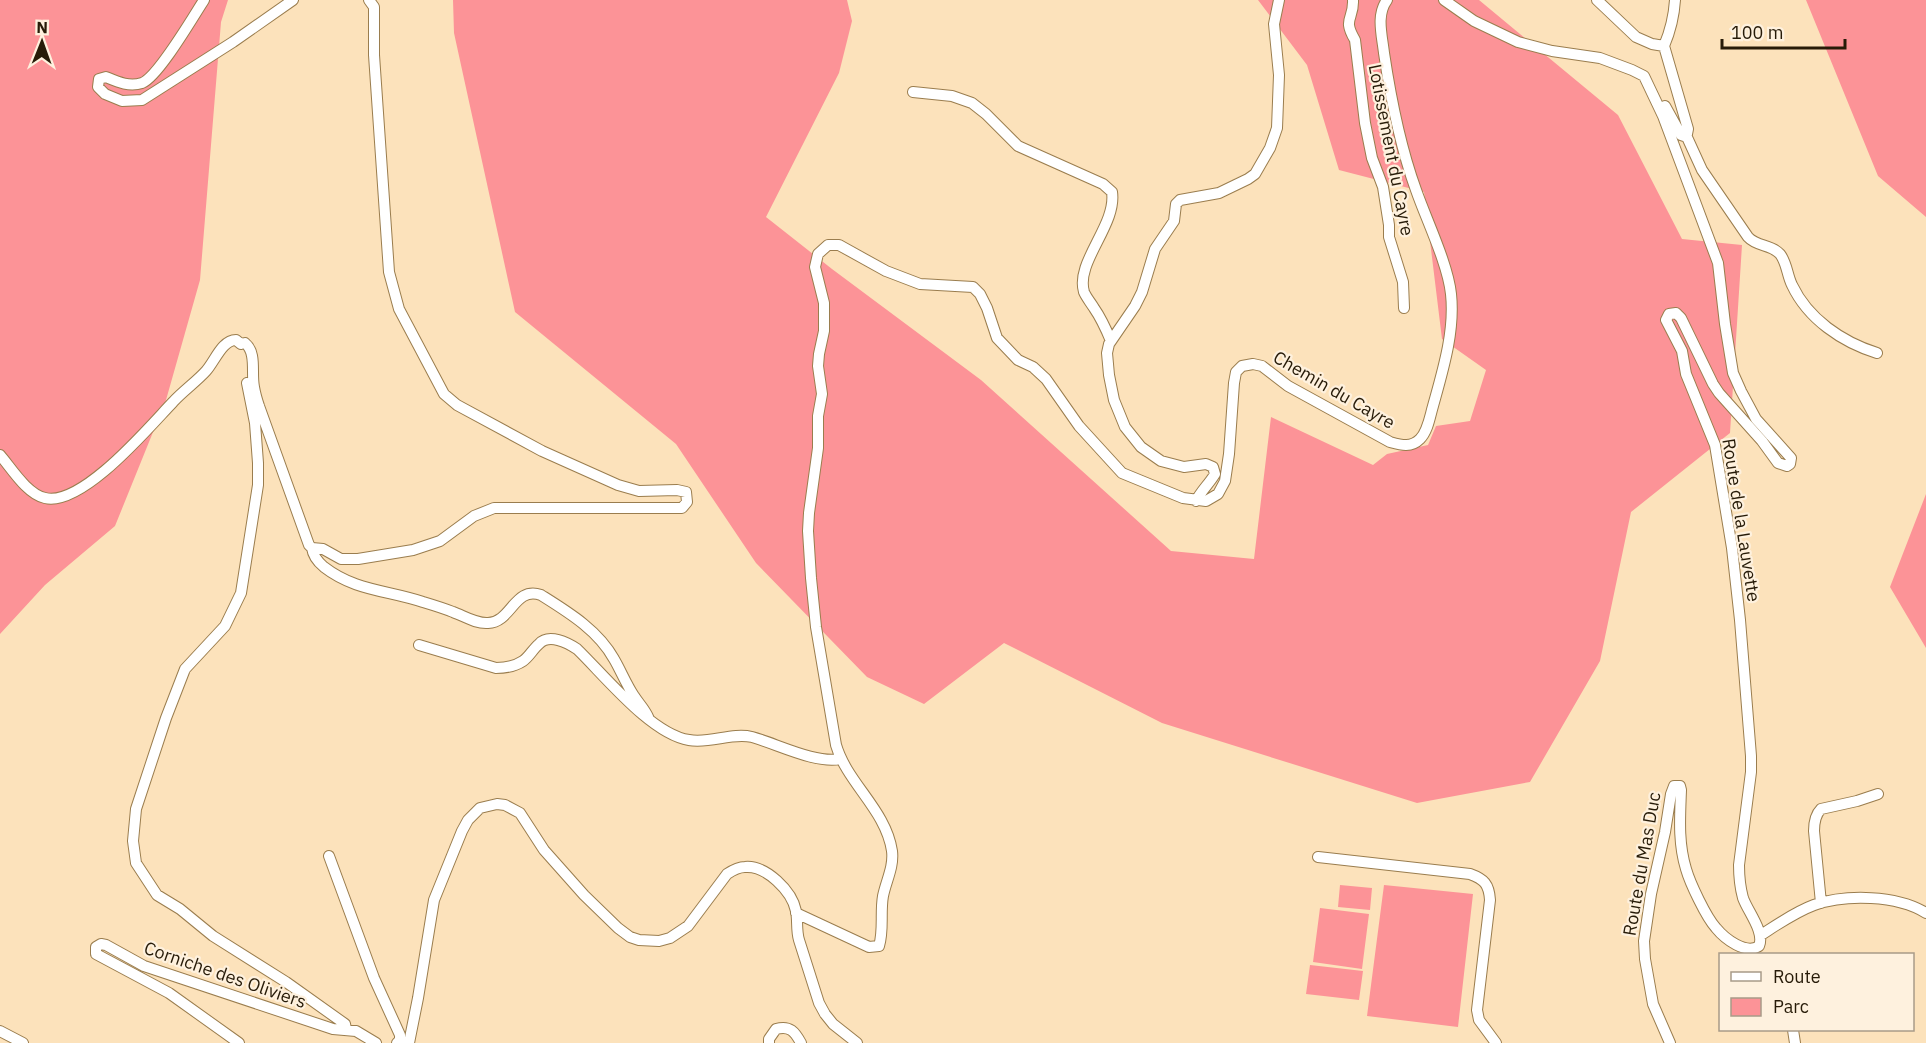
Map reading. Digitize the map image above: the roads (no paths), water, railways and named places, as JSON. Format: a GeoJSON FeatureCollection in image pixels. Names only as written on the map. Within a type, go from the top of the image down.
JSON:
{"type":"FeatureCollection","features":[{"type":"Feature","properties":{"kind":"street"},"geometry":{"type":"LineString","coordinates":[[204,0],[162,64],[143,82],[126,85],[106,77],[99,79],[98,87],[105,94],[122,101],[142,100],[233,42],[293,0]]}},
{"type":"Feature","properties":{"kind":"street"},"geometry":{"type":"LineString","coordinates":[[312,548],[323,549],[341,559],[358,559],[412,550],[440,541],[474,516],[494,508],[682,508],[687,502],[686,492],[677,490],[639,491],[618,485],[542,451],[457,405],[444,394],[399,309],[389,272],[374,55],[374,7],[369,0]]}},
{"type":"Feature","properties":{"kind":"street"},"geometry":{"type":"LineString","coordinates":[[796,913],[869,947],[879,946],[883,897],[891,869],[892,852],[883,824],[840,759],[816,627],[808,513],[818,448],[818,416],[822,394],[818,366],[823,343],[824,316],[815,267],[818,254],[828,245],[839,245],[886,272],[920,284],[973,287],[980,294],[987,308],[997,338],[1018,360],[1033,367],[1046,379],[1079,426],[1122,473],[1196,501],[1200,492],[1215,474],[1213,467],[1206,464],[1184,467],[1161,461],[1141,447],[1125,427],[1114,400],[1107,353],[1111,340],[1142,292],[1155,249],[1174,221],[1176,204],[1180,200],[1218,193],[1248,179],[1255,174],[1275,136],[1279,75],[1274,24],[1279,0]]}},
{"type":"Feature","properties":{"kind":"street","name":"Lotissement du Cayre"},"geometry":{"type":"LineString","coordinates":[[1353,0],[1354,9],[1348,19],[1348,28],[1355,40],[1365,123],[1372,158],[1383,187],[1389,237],[1403,282],[1404,308]]}},
{"type":"Feature","properties":{"kind":"street","name":"Chemin du Cayre"},"geometry":{"type":"LineString","coordinates":[[1196,501],[1206,501],[1218,494],[1225,481],[1234,383],[1236,372],[1242,366],[1253,364],[1262,366],[1288,386],[1390,442],[1413,444],[1421,439],[1427,428],[1445,364],[1451,320],[1451,292],[1401,145],[1388,82],[1380,24],[1381,10],[1387,0]]}},
{"type":"Feature","properties":{"kind":"street"},"geometry":{"type":"LineString","coordinates":[[1444,0],[1474,21],[1518,42],[1552,51],[1600,58],[1644,76],[1653,93],[1659,93],[1681,135],[1686,135]]}},
{"type":"Feature","properties":{"kind":"street"},"geometry":{"type":"LineString","coordinates":[[1597,0],[1636,37],[1664,46]]}},
{"type":"Feature","properties":{"kind":"street"},"geometry":{"type":"LineString","coordinates":[[1675,0],[1674,12],[1664,46],[1665,55],[1688,129],[1686,135],[1702,170],[1748,237],[1756,243],[1776,250],[1782,256],[1791,283],[1801,301],[1818,319],[1840,337],[1858,347],[1877,353]]}},
{"type":"Feature","properties":{"kind":"street"},"geometry":{"type":"LineString","coordinates":[[913,92],[952,96],[972,103],[1018,146],[1103,184],[1112,192],[1114,201],[1112,213],[1083,275],[1084,292],[1111,340]]}},
{"type":"Feature","properties":{"kind":"street","name":"Route de la Lauvette"},"geometry":{"type":"LineString","coordinates":[[1653,93],[1718,263],[1733,373],[1756,418],[1791,458],[1787,466],[1778,463],[1713,384],[1681,318],[1676,313],[1669,314],[1666,320],[1682,351],[1686,374],[1715,445],[1720,471],[1740,620],[1751,745],[1739,879],[1746,907],[1762,945]]}},
{"type":"Feature","properties":{"kind":"street"},"geometry":{"type":"LineString","coordinates":[[0,455],[26,485],[44,498],[60,499],[71,495],[111,466],[187,387],[204,373],[227,342],[236,340],[241,344],[245,355],[247,381],[255,423],[258,463],[258,485],[241,593],[225,626],[185,669],[136,809],[133,841],[136,863],[157,895],[180,909],[213,936],[286,982],[345,1024],[346,1029]]}},
{"type":"Feature","properties":{"kind":"street"},"geometry":{"type":"LineString","coordinates":[[241,344],[245,343],[250,348],[253,384],[259,406],[309,545],[320,563],[346,582],[415,599],[478,622],[498,621],[524,595],[533,592],[541,595],[582,623],[598,638],[614,657],[649,719]]}},
{"type":"Feature","properties":{"kind":"street"},"geometry":{"type":"LineString","coordinates":[[419,645],[496,668],[507,668],[524,661],[540,642],[546,639],[567,642],[577,649],[630,703],[670,734],[690,741],[750,736],[825,760],[840,759]]}},
{"type":"Feature","properties":{"kind":"street","name":"Route du Mas Duc"},"geometry":{"type":"LineString","coordinates":[[1670,1043],[1653,1004],[1645,959],[1644,931],[1674,786],[1677,785],[1681,790],[1679,824],[1686,870],[1707,914],[1716,928],[1736,944],[1749,949],[1762,945]]}},
{"type":"Feature","properties":{"kind":"street"},"geometry":{"type":"LineString","coordinates":[[1821,903],[1814,831],[1814,822],[1818,812],[1821,809],[1878,794]]}},
{"type":"Feature","properties":{"kind":"street"},"geometry":{"type":"LineString","coordinates":[[409,1043],[434,900],[468,820],[480,808],[497,804],[505,804],[520,813],[544,850],[584,895],[618,928],[630,937],[639,940],[659,941],[670,938],[688,926],[727,873],[736,868],[755,867],[776,880],[789,896],[796,913],[798,940],[819,1004],[833,1024],[857,1043]]}},
{"type":"Feature","properties":{"kind":"street"},"geometry":{"type":"LineString","coordinates":[[329,856],[374,978],[400,1035],[397,1043],[381,1040],[376,1043]]}},
{"type":"Feature","properties":{"kind":"street"},"geometry":{"type":"LineString","coordinates":[[1318,857],[1470,874],[1482,879],[1490,892],[1490,900],[1477,1010],[1479,1020],[1496,1043]]}},
{"type":"Feature","properties":{"kind":"street"},"geometry":{"type":"LineString","coordinates":[[1762,945],[1796,913],[1821,903],[1860,898],[1889,899],[1906,903],[1926,913]]}},
{"type":"Feature","properties":{"kind":"street","name":"Corniche des Oliviers"},"geometry":{"type":"LineString","coordinates":[[239,1043],[169,993],[98,956],[96,948],[101,944],[106,945],[144,966],[333,1029],[356,1031],[376,1043]]}},
{"type":"Feature","properties":{"kind":"street"},"geometry":{"type":"LineString","coordinates":[[769,1043],[769,1038],[776,1029],[782,1027],[795,1032],[801,1043]]}},
{"type":"Feature","properties":{"kind":"street"},"geometry":{"type":"LineString","coordinates":[[0,1031],[23,1043]]}}]}
